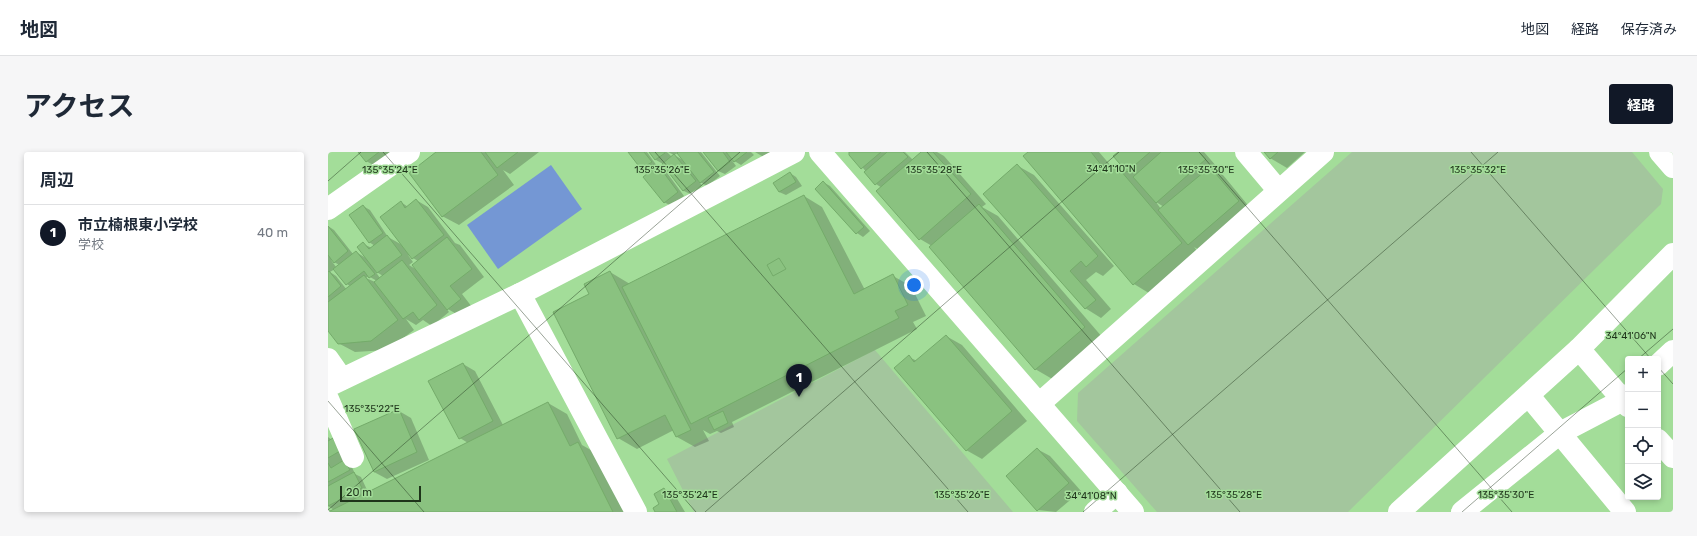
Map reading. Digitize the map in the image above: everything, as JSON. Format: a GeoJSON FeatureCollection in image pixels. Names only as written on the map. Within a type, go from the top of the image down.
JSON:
{"type":"FeatureCollection","features":[{"type":"Feature","properties":{"kind":"street"},"geometry":{"type":"LineString","coordinates":[[328,209],[409,152]]}},
{"type":"Feature","properties":{"kind":"street"},"geometry":{"type":"LineString","coordinates":[[328,359],[335,382],[520,294],[794,152]]}},
{"type":"Feature","properties":{"kind":"street"},"geometry":{"type":"LineString","coordinates":[[820,152],[1133,512]]}},
{"type":"Feature","properties":{"kind":"street"},"geometry":{"type":"LineString","coordinates":[[1246,152],[1278,190]]}},
{"type":"Feature","properties":{"kind":"street"},"geometry":{"type":"LineString","coordinates":[[1039,404],[1278,190],[1323,152]]}},
{"type":"Feature","properties":{"kind":"street"},"geometry":{"type":"LineString","coordinates":[[1660,152],[1673,167]]}},
{"type":"Feature","properties":{"kind":"street"},"geometry":{"type":"LineString","coordinates":[[1399,512],[1529,396],[1579,349],[1673,254]]}},
{"type":"Feature","properties":{"kind":"street"},"geometry":{"type":"LineString","coordinates":[[520,294],[636,512]]}},
{"type":"Feature","properties":{"kind":"street"},"geometry":{"type":"LineString","coordinates":[[1579,349],[1625,399]]}},
{"type":"Feature","properties":{"kind":"street"},"geometry":{"type":"LineString","coordinates":[[1661,362],[1673,351]]}},
{"type":"Feature","properties":{"kind":"street"},"geometry":{"type":"LineString","coordinates":[[1529,396],[1625,512]]}},
{"type":"Feature","properties":{"kind":"street"},"geometry":{"type":"LineString","coordinates":[[328,399],[354,457]]}},
{"type":"Feature","properties":{"kind":"street"},"geometry":{"type":"LineString","coordinates":[[1462,512],[1560,433],[1625,400]]}},
{"type":"Feature","properties":{"kind":"street"},"geometry":{"type":"LineString","coordinates":[[1661,443],[1673,457]]}},
{"type":"Feature","properties":{"kind":"street"},"geometry":{"type":"LineString","coordinates":[[1095,512],[1117,493]]}},
{"type":"Feature","properties":{"kind":"green space"},"geometry":{"type":"Polygon","coordinates":[[[1352,152],[1632,152],[1663,189],[1661,204],[1348,512],[1157,512],[1077,421],[1078,393],[1352,152]]]}},
{"type":"Feature","properties":{"kind":"green space"},"geometry":{"type":"Polygon","coordinates":[[[875,350],[1013,512],[694,512],[667,459],[875,350]]]}},
{"type":"Feature","properties":{"kind":"water"},"geometry":{"type":"Polygon","coordinates":[[[551,165],[582,209],[498,269],[467,225],[551,165]]]}},
{"type":"Feature","properties":{"kind":"building"},"geometry":{"type":"Polygon","coordinates":[[[358,152],[379,152],[366,162],[358,152]]]}},
{"type":"Feature","properties":{"kind":"building"},"geometry":{"type":"Polygon","coordinates":[[[436,152],[481,152],[498,175],[442,217],[409,173],[436,152]]]}},
{"type":"Feature","properties":{"kind":"building"},"geometry":{"type":"Polygon","coordinates":[[[485,152],[518,152],[497,168],[485,152]]]}},
{"type":"Feature","properties":{"kind":"building"},"geometry":{"type":"Polygon","coordinates":[[[628,152],[644,152],[652,162],[641,169],[628,152]]]}},
{"type":"Feature","properties":{"kind":"building"},"geometry":{"type":"Polygon","coordinates":[[[649,152],[665,152],[665,153],[655,160],[649,152]]]}},
{"type":"Feature","properties":{"kind":"building"},"geometry":{"type":"Polygon","coordinates":[[[698,152],[714,172],[700,183],[677,153],[698,152]]]}},
{"type":"Feature","properties":{"kind":"building"},"geometry":{"type":"Polygon","coordinates":[[[703,152],[723,152],[730,162],[718,171],[703,152]]]}},
{"type":"Feature","properties":{"kind":"building"},"geometry":{"type":"Polygon","coordinates":[[[726,152],[747,152],[734,162],[726,152]]]}},
{"type":"Feature","properties":{"kind":"building"},"geometry":{"type":"Polygon","coordinates":[[[849,152],[881,152],[861,169],[849,155],[849,152]]]}},
{"type":"Feature","properties":{"kind":"building"},"geometry":{"type":"Polygon","coordinates":[[[887,152],[903,152],[908,157],[875,185],[864,172],[887,152]]]}},
{"type":"Feature","properties":{"kind":"building"},"geometry":{"type":"Polygon","coordinates":[[[921,152],[933,152],[971,194],[919,240],[876,191],[921,152]]]}},
{"type":"Feature","properties":{"kind":"building"},"geometry":{"type":"Polygon","coordinates":[[[1028,152],[1091,152],[1106,171],[1115,164],[1182,243],[1133,285],[1023,156],[1028,152]]]}},
{"type":"Feature","properties":{"kind":"building"},"geometry":{"type":"Polygon","coordinates":[[[1118,152],[1150,152],[1127,172],[1113,156],[1118,152]]]}},
{"type":"Feature","properties":{"kind":"building"},"geometry":{"type":"Polygon","coordinates":[[[1161,152],[1199,152],[1206,159],[1156,203],[1133,177],[1161,152]]]}},
{"type":"Feature","properties":{"kind":"building"},"geometry":{"type":"Polygon","coordinates":[[[1264,152],[1278,152],[1270,159],[1264,152]]]}},
{"type":"Feature","properties":{"kind":"building"},"geometry":{"type":"Polygon","coordinates":[[[674,154],[696,181],[683,191],[662,164],[674,154]]]}},
{"type":"Feature","properties":{"kind":"building"},"geometry":{"type":"Polygon","coordinates":[[[1017,164],[1098,256],[1086,267],[1081,261],[1070,271],[1096,300],[1085,309],[983,194],[1017,164]]]}},
{"type":"Feature","properties":{"kind":"building"},"geometry":{"type":"Polygon","coordinates":[[[658,165],[678,192],[664,203],[643,177],[658,165]]]}},
{"type":"Feature","properties":{"kind":"building"},"geometry":{"type":"Polygon","coordinates":[[[1210,167],[1239,201],[1188,245],[1158,210],[1210,167]]]}},
{"type":"Feature","properties":{"kind":"building"},"geometry":{"type":"Polygon","coordinates":[[[790,172],[796,182],[779,192],[773,183],[790,172]]]}},
{"type":"Feature","properties":{"kind":"building"},"geometry":{"type":"Polygon","coordinates":[[[823,181],[864,227],[856,234],[815,189],[823,181]]]}},
{"type":"Feature","properties":{"kind":"building"},"geometry":{"type":"Polygon","coordinates":[[[804,195],[854,294],[893,274],[908,305],[895,311],[899,318],[691,424],[622,287],[804,195]]]}},
{"type":"Feature","properties":{"kind":"building"},"geometry":{"type":"Polygon","coordinates":[[[416,199],[444,235],[412,259],[380,217],[401,201],[405,208],[416,199]]]}},
{"type":"Feature","properties":{"kind":"building"},"geometry":{"type":"Polygon","coordinates":[[[979,204],[1085,327],[1035,370],[929,247],[979,204]]]}},
{"type":"Feature","properties":{"kind":"building"},"geometry":{"type":"Polygon","coordinates":[[[363,205],[383,233],[369,243],[349,215],[363,205]]]}},
{"type":"Feature","properties":{"kind":"building"},"geometry":{"type":"Polygon","coordinates":[[[328,226],[348,251],[334,263],[328,255],[328,226]]]}},
{"type":"Feature","properties":{"kind":"building"},"geometry":{"type":"Polygon","coordinates":[[[387,235],[402,255],[377,273],[357,247],[363,242],[369,249],[387,235]]]}},
{"type":"Feature","properties":{"kind":"building"},"geometry":{"type":"Polygon","coordinates":[[[447,237],[472,269],[450,286],[461,299],[447,310],[412,265],[447,237]]]}},
{"type":"Feature","properties":{"kind":"building"},"geometry":{"type":"Polygon","coordinates":[[[356,251],[375,274],[369,278],[364,271],[346,285],[333,269],[356,251]]]}},
{"type":"Feature","properties":{"kind":"building"},"geometry":{"type":"Polygon","coordinates":[[[779,258],[786,269],[773,276],[767,265],[779,258]]]}},
{"type":"Feature","properties":{"kind":"building"},"geometry":{"type":"Polygon","coordinates":[[[402,260],[437,305],[419,320],[413,312],[403,319],[374,282],[402,260]]]}},
{"type":"Feature","properties":{"kind":"building"},"geometry":{"type":"Polygon","coordinates":[[[329,271],[341,286],[328,297],[328,272],[329,271]]]}},
{"type":"Feature","properties":{"kind":"building"},"geometry":{"type":"Polygon","coordinates":[[[610,271],[691,430],[676,437],[665,415],[617,439],[553,312],[589,294],[584,284],[610,271]]]}},
{"type":"Feature","properties":{"kind":"building"},"geometry":{"type":"Polygon","coordinates":[[[364,275],[398,320],[371,341],[338,344],[328,331],[328,302],[364,275]]]}},
{"type":"Feature","properties":{"kind":"building"},"geometry":{"type":"Polygon","coordinates":[[[946,335],[1012,411],[966,451],[894,368],[909,355],[914,362],[946,335]]]}},
{"type":"Feature","properties":{"kind":"building"},"geometry":{"type":"Polygon","coordinates":[[[463,363],[493,421],[459,439],[428,381],[463,363]]]}},
{"type":"Feature","properties":{"kind":"building"},"geometry":{"type":"Polygon","coordinates":[[[548,402],[570,446],[578,442],[613,512],[328,512],[548,402]]]}},
{"type":"Feature","properties":{"kind":"building"},"geometry":{"type":"Polygon","coordinates":[[[399,409],[417,452],[374,472],[354,429],[399,409]]]}},
{"type":"Feature","properties":{"kind":"building"},"geometry":{"type":"Polygon","coordinates":[[[723,411],[728,423],[714,430],[708,418],[723,411]]]}},
{"type":"Feature","properties":{"kind":"building"},"geometry":{"type":"Polygon","coordinates":[[[333,438],[340,451],[328,458],[328,441],[333,438]]]}},
{"type":"Feature","properties":{"kind":"building"},"geometry":{"type":"Polygon","coordinates":[[[1037,448],[1069,483],[1037,511],[1006,476],[1037,448]]]}},
{"type":"Feature","properties":{"kind":"building"},"geometry":{"type":"Polygon","coordinates":[[[344,460],[350,470],[328,482],[328,463],[331,468],[344,460]]]}},
{"type":"Feature","properties":{"kind":"building"},"geometry":{"type":"Polygon","coordinates":[[[354,472],[362,488],[328,506],[328,486],[354,472]]]}},
{"type":"Feature","properties":{"kind":"building"},"geometry":{"type":"Polygon","coordinates":[[[664,488],[677,512],[655,512],[653,508],[659,504],[654,494],[664,488]]]}},
{"type":"Feature","properties":{"kind":"place","name":"市立楠根東小学校"},"geometry":{"type":"Point","coordinates":[799,397]}}]}
